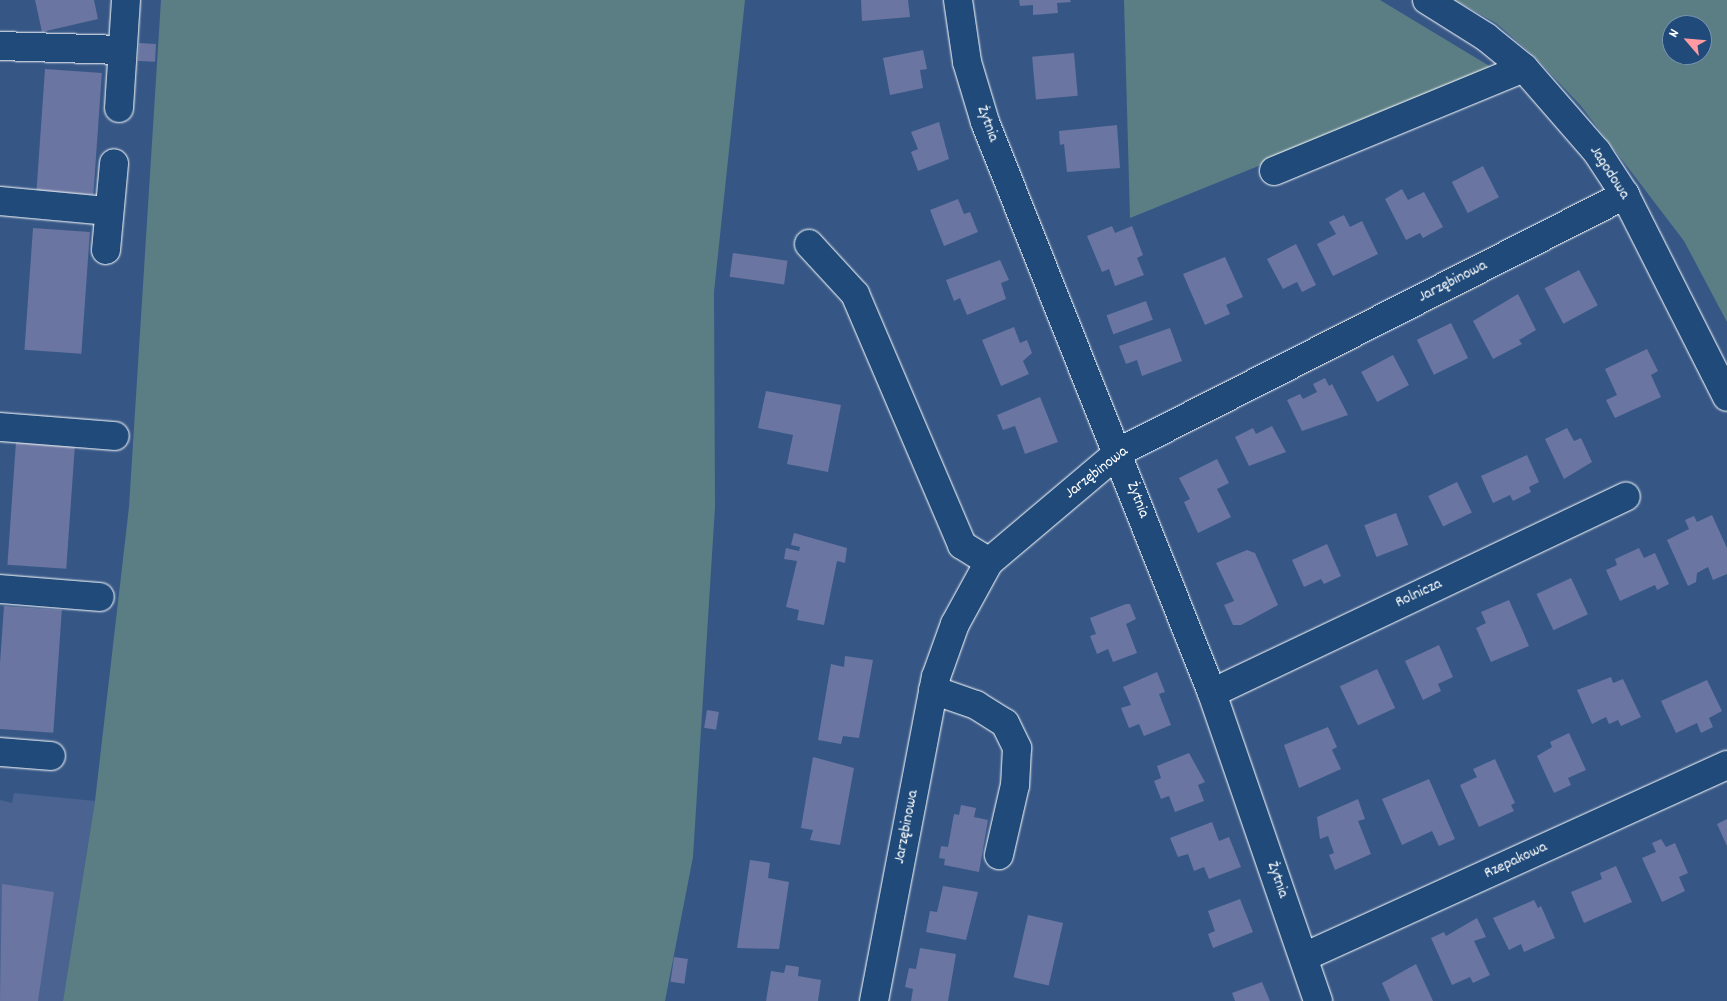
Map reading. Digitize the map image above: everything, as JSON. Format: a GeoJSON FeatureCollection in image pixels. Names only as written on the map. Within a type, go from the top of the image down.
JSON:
{"type":"FeatureCollection","features":[{"type":"Feature","properties":{"kind":"street"},"geometry":{"type":"LineString","coordinates":[[118,108],[126,0]]}},
{"type":"Feature","properties":{"kind":"street","name":"Żytnia"},"geometry":{"type":"LineString","coordinates":[[958,0],[967,62],[985,122],[1119,452],[1212,693],[1318,1001]]}},
{"type":"Feature","properties":{"kind":"street","name":"Jagodowa"},"geometry":{"type":"LineString","coordinates":[[1427,0],[1486,36],[1524,68],[1578,128],[1624,195],[1727,397]]}},
{"type":"Feature","properties":{"kind":"street"},"geometry":{"type":"LineString","coordinates":[[0,46],[122,50]]}},
{"type":"Feature","properties":{"kind":"street"},"geometry":{"type":"LineString","coordinates":[[1274,171],[1524,68]]}},
{"type":"Feature","properties":{"kind":"street"},"geometry":{"type":"LineString","coordinates":[[106,250],[107,211],[114,163]]}},
{"type":"Feature","properties":{"kind":"street","name":"Jarzębinowa"},"geometry":{"type":"LineString","coordinates":[[874,1001],[933,690],[955,624],[989,562],[1119,452],[1624,195]]}},
{"type":"Feature","properties":{"kind":"street"},"geometry":{"type":"LineString","coordinates":[[0,201],[107,211]]}},
{"type":"Feature","properties":{"kind":"street"},"geometry":{"type":"LineString","coordinates":[[809,244],[855,294],[962,545],[989,562]]}},
{"type":"Feature","properties":{"kind":"street"},"geometry":{"type":"LineString","coordinates":[[0,427],[115,436]]}},
{"type":"Feature","properties":{"kind":"street","name":"Rolnicza"},"geometry":{"type":"LineString","coordinates":[[1212,693],[1626,496]]}},
{"type":"Feature","properties":{"kind":"street"},"geometry":{"type":"LineString","coordinates":[[0,589],[100,597]]}},
{"type":"Feature","properties":{"kind":"street"},"geometry":{"type":"LineString","coordinates":[[933,690],[976,705],[1005,723],[1017,748],[1016,785],[999,855]]}},
{"type":"Feature","properties":{"kind":"street"},"geometry":{"type":"LineString","coordinates":[[0,752],[51,756]]}},
{"type":"Feature","properties":{"kind":"street","name":"Rzepakowa"},"geometry":{"type":"LineString","coordinates":[[1304,957],[1727,765]]}},
{"type":"Feature","properties":{"kind":"shaded area"},"geometry":{"type":"Polygon","coordinates":[[[14,793],[95,801],[63,1001],[0,1001],[0,800],[12,803],[14,793]]]}},
{"type":"Feature","properties":{"kind":"green space"},"geometry":{"type":"Polygon","coordinates":[[[161,0],[745,0],[714,292],[715,507],[693,857],[665,1001],[63,1001],[95,801],[129,507],[161,0]]]}},
{"type":"Feature","properties":{"kind":"green space"},"geometry":{"type":"Polygon","coordinates":[[[1124,0],[1380,0],[1496,70],[1130,218],[1124,0]]]}},
{"type":"Feature","properties":{"kind":"green space"},"geometry":{"type":"Polygon","coordinates":[[[1455,0],[1727,0],[1727,322],[1684,241],[1581,106],[1534,56],[1496,23],[1455,0]]]}},
{"type":"Feature","properties":{"kind":"building"},"geometry":{"type":"Polygon","coordinates":[[[35,0],[94,0],[98,19],[42,32],[35,0]]]}},
{"type":"Feature","properties":{"kind":"building"},"geometry":{"type":"Polygon","coordinates":[[[861,0],[908,0],[910,17],[862,21],[861,0]]]}},
{"type":"Feature","properties":{"kind":"building"},"geometry":{"type":"Polygon","coordinates":[[[1019,0],[1070,0],[1071,2],[1057,3],[1058,13],[1033,15],[1033,5],[1020,6],[1019,0]]]}},
{"type":"Feature","properties":{"kind":"building"},"geometry":{"type":"Polygon","coordinates":[[[139,43],[156,44],[155,62],[138,61],[139,43]]]}},
{"type":"Feature","properties":{"kind":"building"},"geometry":{"type":"Polygon","coordinates":[[[923,50],[927,69],[920,70],[923,88],[890,95],[883,58],[923,50]]]}},
{"type":"Feature","properties":{"kind":"building"},"geometry":{"type":"Polygon","coordinates":[[[1074,53],[1078,96],[1036,99],[1032,57],[1074,53]]]}},
{"type":"Feature","properties":{"kind":"building"},"geometry":{"type":"Polygon","coordinates":[[[45,69],[102,73],[93,195],[36,191],[45,69]]]}},
{"type":"Feature","properties":{"kind":"building"},"geometry":{"type":"Polygon","coordinates":[[[939,122],[949,159],[918,171],[911,152],[918,149],[911,132],[939,122]]]}},
{"type":"Feature","properties":{"kind":"building"},"geometry":{"type":"Polygon","coordinates":[[[1117,125],[1120,168],[1067,172],[1064,144],[1060,145],[1059,131],[1117,125]]]}},
{"type":"Feature","properties":{"kind":"building"},"geometry":{"type":"Polygon","coordinates":[[[1483,166],[1499,197],[1468,213],[1452,182],[1483,166]]]}},
{"type":"Feature","properties":{"kind":"building"},"geometry":{"type":"Polygon","coordinates":[[[1402,189],[1408,200],[1424,192],[1443,227],[1423,238],[1420,233],[1406,240],[1385,199],[1402,189]]]}},
{"type":"Feature","properties":{"kind":"building"},"geometry":{"type":"Polygon","coordinates":[[[958,199],[964,214],[970,212],[978,232],[944,246],[930,210],[958,199]]]}},
{"type":"Feature","properties":{"kind":"building"},"geometry":{"type":"Polygon","coordinates":[[[1344,215],[1350,227],[1362,221],[1378,254],[1333,276],[1317,244],[1336,234],[1329,222],[1344,215]]]}},
{"type":"Feature","properties":{"kind":"building"},"geometry":{"type":"Polygon","coordinates":[[[1112,226],[1115,233],[1132,226],[1143,255],[1137,258],[1144,275],[1115,286],[1109,269],[1102,272],[1087,236],[1112,226]]]}},
{"type":"Feature","properties":{"kind":"building"},"geometry":{"type":"Polygon","coordinates":[[[33,228],[90,232],[81,354],[24,350],[33,228]]]}},
{"type":"Feature","properties":{"kind":"building"},"geometry":{"type":"Polygon","coordinates":[[[1296,244],[1316,285],[1302,292],[1297,282],[1283,289],[1267,259],[1296,244]]]}},
{"type":"Feature","properties":{"kind":"building"},"geometry":{"type":"Polygon","coordinates":[[[733,253],[787,261],[784,284],[730,277],[733,253]]]}},
{"type":"Feature","properties":{"kind":"building"},"geometry":{"type":"Polygon","coordinates":[[[1225,257],[1243,297],[1226,305],[1230,314],[1205,325],[1183,274],[1225,257]]]}},
{"type":"Feature","properties":{"kind":"building"},"geometry":{"type":"Polygon","coordinates":[[[1000,260],[1009,280],[1001,283],[1006,299],[967,315],[960,298],[954,301],[946,280],[1000,260]]]}},
{"type":"Feature","properties":{"kind":"building"},"geometry":{"type":"Polygon","coordinates":[[[1579,270],[1598,305],[1563,324],[1545,288],[1579,270]]]}},
{"type":"Feature","properties":{"kind":"building"},"geometry":{"type":"Polygon","coordinates":[[[1518,294],[1536,330],[1519,340],[1522,344],[1493,359],[1473,321],[1518,294]]]}},
{"type":"Feature","properties":{"kind":"building"},"geometry":{"type":"Polygon","coordinates":[[[1146,301],[1153,320],[1113,334],[1107,315],[1146,301]]]}},
{"type":"Feature","properties":{"kind":"building"},"geometry":{"type":"Polygon","coordinates":[[[1451,323],[1468,358],[1434,375],[1417,340],[1451,323]]]}},
{"type":"Feature","properties":{"kind":"building"},"geometry":{"type":"Polygon","coordinates":[[[1014,327],[1020,343],[1027,340],[1032,353],[1023,361],[1029,374],[1001,386],[982,340],[1014,327]]]}},
{"type":"Feature","properties":{"kind":"building"},"geometry":{"type":"Polygon","coordinates":[[[1170,328],[1182,361],[1142,376],[1137,360],[1126,364],[1119,346],[1170,328]]]}},
{"type":"Feature","properties":{"kind":"building"},"geometry":{"type":"Polygon","coordinates":[[[1647,349],[1658,371],[1651,375],[1661,397],[1615,418],[1606,400],[1617,395],[1605,369],[1647,349]]]}},
{"type":"Feature","properties":{"kind":"building"},"geometry":{"type":"Polygon","coordinates":[[[1393,355],[1409,385],[1377,402],[1361,372],[1393,355]]]}},
{"type":"Feature","properties":{"kind":"building"},"geometry":{"type":"Polygon","coordinates":[[[1325,378],[1329,386],[1332,384],[1348,415],[1302,431],[1287,400],[1300,394],[1303,399],[1317,392],[1313,384],[1325,378]]]}},
{"type":"Feature","properties":{"kind":"building"},"geometry":{"type":"Polygon","coordinates":[[[766,391],[841,405],[828,472],[787,464],[793,435],[758,428],[766,391]]]}},
{"type":"Feature","properties":{"kind":"building"},"geometry":{"type":"Polygon","coordinates":[[[1040,397],[1058,442],[1025,454],[1015,426],[1003,430],[997,415],[1040,397]]]}},
{"type":"Feature","properties":{"kind":"building"},"geometry":{"type":"Polygon","coordinates":[[[1272,426],[1286,452],[1249,466],[1235,437],[1253,428],[1256,434],[1272,426]]]}},
{"type":"Feature","properties":{"kind":"building"},"geometry":{"type":"Polygon","coordinates":[[[1567,428],[1574,441],[1581,438],[1592,462],[1564,479],[1545,439],[1567,428]]]}},
{"type":"Feature","properties":{"kind":"building"},"geometry":{"type":"Polygon","coordinates":[[[16,442],[75,446],[66,569],[7,565],[16,442]]]}},
{"type":"Feature","properties":{"kind":"building"},"geometry":{"type":"Polygon","coordinates":[[[1527,455],[1539,482],[1529,487],[1531,492],[1513,501],[1510,495],[1493,503],[1481,476],[1527,455]]]}},
{"type":"Feature","properties":{"kind":"building"},"geometry":{"type":"Polygon","coordinates":[[[1217,459],[1229,483],[1217,489],[1231,517],[1198,533],[1184,502],[1190,499],[1179,478],[1217,459]]]}},
{"type":"Feature","properties":{"kind":"building"},"geometry":{"type":"Polygon","coordinates":[[[1457,482],[1472,513],[1443,527],[1428,496],[1457,482]]]}},
{"type":"Feature","properties":{"kind":"building"},"geometry":{"type":"Polygon","coordinates":[[[1396,513],[1408,545],[1376,557],[1364,525],[1396,513]]]}},
{"type":"Feature","properties":{"kind":"building"},"geometry":{"type":"Polygon","coordinates":[[[1712,515],[1727,548],[1727,574],[1713,580],[1708,567],[1697,573],[1696,582],[1688,586],[1667,540],[1689,529],[1685,520],[1694,516],[1697,522],[1712,515]]]}},
{"type":"Feature","properties":{"kind":"building"},"geometry":{"type":"Polygon","coordinates":[[[794,533],[847,548],[845,563],[837,561],[824,625],[797,620],[799,610],[786,607],[797,561],[784,559],[786,548],[799,551],[800,547],[791,545],[794,533]]]}},
{"type":"Feature","properties":{"kind":"building"},"geometry":{"type":"Polygon","coordinates":[[[1327,544],[1341,576],[1324,584],[1321,579],[1304,587],[1292,560],[1327,544]]]}},
{"type":"Feature","properties":{"kind":"building"},"geometry":{"type":"Polygon","coordinates":[[[1639,548],[1644,558],[1655,553],[1669,584],[1657,590],[1655,585],[1620,601],[1606,570],[1617,565],[1615,559],[1639,548]]]}},
{"type":"Feature","properties":{"kind":"building"},"geometry":{"type":"Polygon","coordinates":[[[1247,550],[1255,553],[1278,605],[1241,625],[1233,625],[1224,605],[1234,601],[1216,563],[1247,550]]]}},
{"type":"Feature","properties":{"kind":"building"},"geometry":{"type":"Polygon","coordinates":[[[1571,578],[1588,614],[1553,630],[1537,594],[1571,578]]]}},
{"type":"Feature","properties":{"kind":"building"},"geometry":{"type":"Polygon","coordinates":[[[1509,600],[1529,646],[1491,662],[1476,628],[1486,623],[1481,612],[1509,600]]]}},
{"type":"Feature","properties":{"kind":"building"},"geometry":{"type":"Polygon","coordinates":[[[1130,604],[1136,619],[1126,624],[1137,653],[1113,662],[1108,649],[1097,654],[1090,636],[1096,634],[1090,618],[1130,604]]]}},
{"type":"Feature","properties":{"kind":"building"},"geometry":{"type":"Polygon","coordinates":[[[4,606],[62,610],[53,733],[0,729],[0,663],[4,606]]]}},
{"type":"Feature","properties":{"kind":"building"},"geometry":{"type":"Polygon","coordinates":[[[1439,645],[1453,677],[1438,684],[1441,691],[1423,700],[1405,661],[1439,645]]]}},
{"type":"Feature","properties":{"kind":"building"},"geometry":{"type":"Polygon","coordinates":[[[845,656],[873,660],[859,738],[843,736],[841,744],[818,740],[831,664],[844,667],[845,656]]]}},
{"type":"Feature","properties":{"kind":"building"},"geometry":{"type":"Polygon","coordinates":[[[1377,669],[1395,708],[1358,725],[1340,686],[1377,669]]]}},
{"type":"Feature","properties":{"kind":"building"},"geometry":{"type":"Polygon","coordinates":[[[1157,672],[1165,692],[1159,694],[1171,725],[1144,736],[1139,724],[1129,728],[1121,708],[1131,705],[1123,687],[1157,672]]]}},
{"type":"Feature","properties":{"kind":"building"},"geometry":{"type":"Polygon","coordinates":[[[1611,677],[1613,683],[1623,679],[1641,717],[1621,726],[1618,720],[1609,724],[1606,717],[1592,724],[1577,690],[1611,677]]]}},
{"type":"Feature","properties":{"kind":"building"},"geometry":{"type":"Polygon","coordinates":[[[1707,680],[1722,711],[1709,718],[1713,727],[1701,733],[1697,723],[1676,733],[1661,701],[1707,680]]]}},
{"type":"Feature","properties":{"kind":"building"},"geometry":{"type":"Polygon","coordinates":[[[707,710],[719,712],[716,730],[704,728],[707,710]]]}},
{"type":"Feature","properties":{"kind":"building"},"geometry":{"type":"Polygon","coordinates":[[[1328,727],[1337,747],[1332,750],[1341,769],[1299,788],[1284,745],[1328,727]]]}},
{"type":"Feature","properties":{"kind":"building"},"geometry":{"type":"Polygon","coordinates":[[[1569,733],[1586,770],[1568,778],[1571,785],[1554,793],[1537,756],[1552,747],[1550,742],[1569,733]]]}},
{"type":"Feature","properties":{"kind":"building"},"geometry":{"type":"Polygon","coordinates":[[[1189,753],[1205,782],[1198,785],[1204,801],[1175,812],[1169,796],[1161,799],[1154,781],[1161,778],[1157,766],[1189,753]]]}},
{"type":"Feature","properties":{"kind":"building"},"geometry":{"type":"Polygon","coordinates":[[[813,757],[854,768],[840,845],[810,840],[813,830],[801,828],[813,757]]]}},
{"type":"Feature","properties":{"kind":"building"},"geometry":{"type":"Polygon","coordinates":[[[1495,759],[1515,803],[1511,805],[1514,811],[1479,827],[1460,785],[1477,777],[1473,769],[1495,759]]]}},
{"type":"Feature","properties":{"kind":"building"},"geometry":{"type":"Polygon","coordinates":[[[1429,779],[1455,839],[1439,846],[1432,831],[1402,845],[1382,799],[1429,779]]]}},
{"type":"Feature","properties":{"kind":"building"},"geometry":{"type":"Polygon","coordinates":[[[1358,799],[1365,819],[1358,821],[1371,854],[1335,870],[1329,855],[1334,853],[1328,836],[1320,839],[1317,817],[1358,799]]]}},
{"type":"Feature","properties":{"kind":"building"},"geometry":{"type":"Polygon","coordinates":[[[961,805],[976,808],[974,817],[988,820],[979,872],[944,865],[945,859],[939,858],[941,846],[948,847],[954,814],[959,815],[961,805]]]}},
{"type":"Feature","properties":{"kind":"building"},"geometry":{"type":"Polygon","coordinates":[[[1727,819],[1727,846],[1717,824],[1727,819]]]}},
{"type":"Feature","properties":{"kind":"building"},"geometry":{"type":"Polygon","coordinates":[[[1212,822],[1219,841],[1229,837],[1241,867],[1209,879],[1204,867],[1194,871],[1188,854],[1178,857],[1170,838],[1212,822]]]}},
{"type":"Feature","properties":{"kind":"building"},"geometry":{"type":"Polygon","coordinates":[[[1661,839],[1666,847],[1675,843],[1688,873],[1679,877],[1685,891],[1662,902],[1642,858],[1656,852],[1652,843],[1661,839]]]}},
{"type":"Feature","properties":{"kind":"building"},"geometry":{"type":"Polygon","coordinates":[[[750,860],[770,863],[768,878],[789,882],[779,949],[737,948],[750,860]]]}},
{"type":"Feature","properties":{"kind":"building"},"geometry":{"type":"Polygon","coordinates":[[[1616,866],[1632,902],[1584,923],[1571,892],[1602,879],[1600,873],[1616,866]]]}},
{"type":"Feature","properties":{"kind":"building"},"geometry":{"type":"Polygon","coordinates":[[[2,884],[54,892],[38,1001],[0,1001],[2,884]]]}},
{"type":"Feature","properties":{"kind":"building"},"geometry":{"type":"Polygon","coordinates":[[[943,886],[978,892],[966,940],[926,932],[930,911],[937,912],[943,886]]]}},
{"type":"Feature","properties":{"kind":"building"},"geometry":{"type":"Polygon","coordinates":[[[1240,899],[1253,932],[1213,948],[1208,934],[1215,931],[1208,911],[1240,899]]]}},
{"type":"Feature","properties":{"kind":"building"},"geometry":{"type":"Polygon","coordinates":[[[1534,900],[1538,908],[1541,906],[1555,938],[1524,952],[1521,944],[1509,950],[1493,918],[1534,900]]]}},
{"type":"Feature","properties":{"kind":"building"},"geometry":{"type":"Polygon","coordinates":[[[1028,915],[1063,923],[1049,985],[1014,977],[1028,915]]]}},
{"type":"Feature","properties":{"kind":"building"},"geometry":{"type":"Polygon","coordinates":[[[1477,918],[1486,937],[1474,941],[1490,975],[1473,983],[1470,977],[1452,985],[1431,938],[1444,932],[1446,936],[1477,918]]]}},
{"type":"Feature","properties":{"kind":"building"},"geometry":{"type":"Polygon","coordinates":[[[920,948],[956,954],[948,1001],[911,1001],[913,989],[905,987],[909,968],[916,969],[920,948]]]}},
{"type":"Feature","properties":{"kind":"building"},"geometry":{"type":"Polygon","coordinates":[[[674,957],[688,959],[684,984],[671,982],[674,957]]]}},
{"type":"Feature","properties":{"kind":"building"},"geometry":{"type":"Polygon","coordinates":[[[1416,964],[1433,1001],[1390,1001],[1382,983],[1416,964]]]}},
{"type":"Feature","properties":{"kind":"building"},"geometry":{"type":"Polygon","coordinates":[[[786,965],[799,967],[798,976],[821,980],[818,1001],[766,1001],[771,971],[784,973],[786,965]]]}},
{"type":"Feature","properties":{"kind":"building"},"geometry":{"type":"Polygon","coordinates":[[[1262,982],[1270,1001],[1235,1001],[1232,993],[1262,982]]]}}]}
